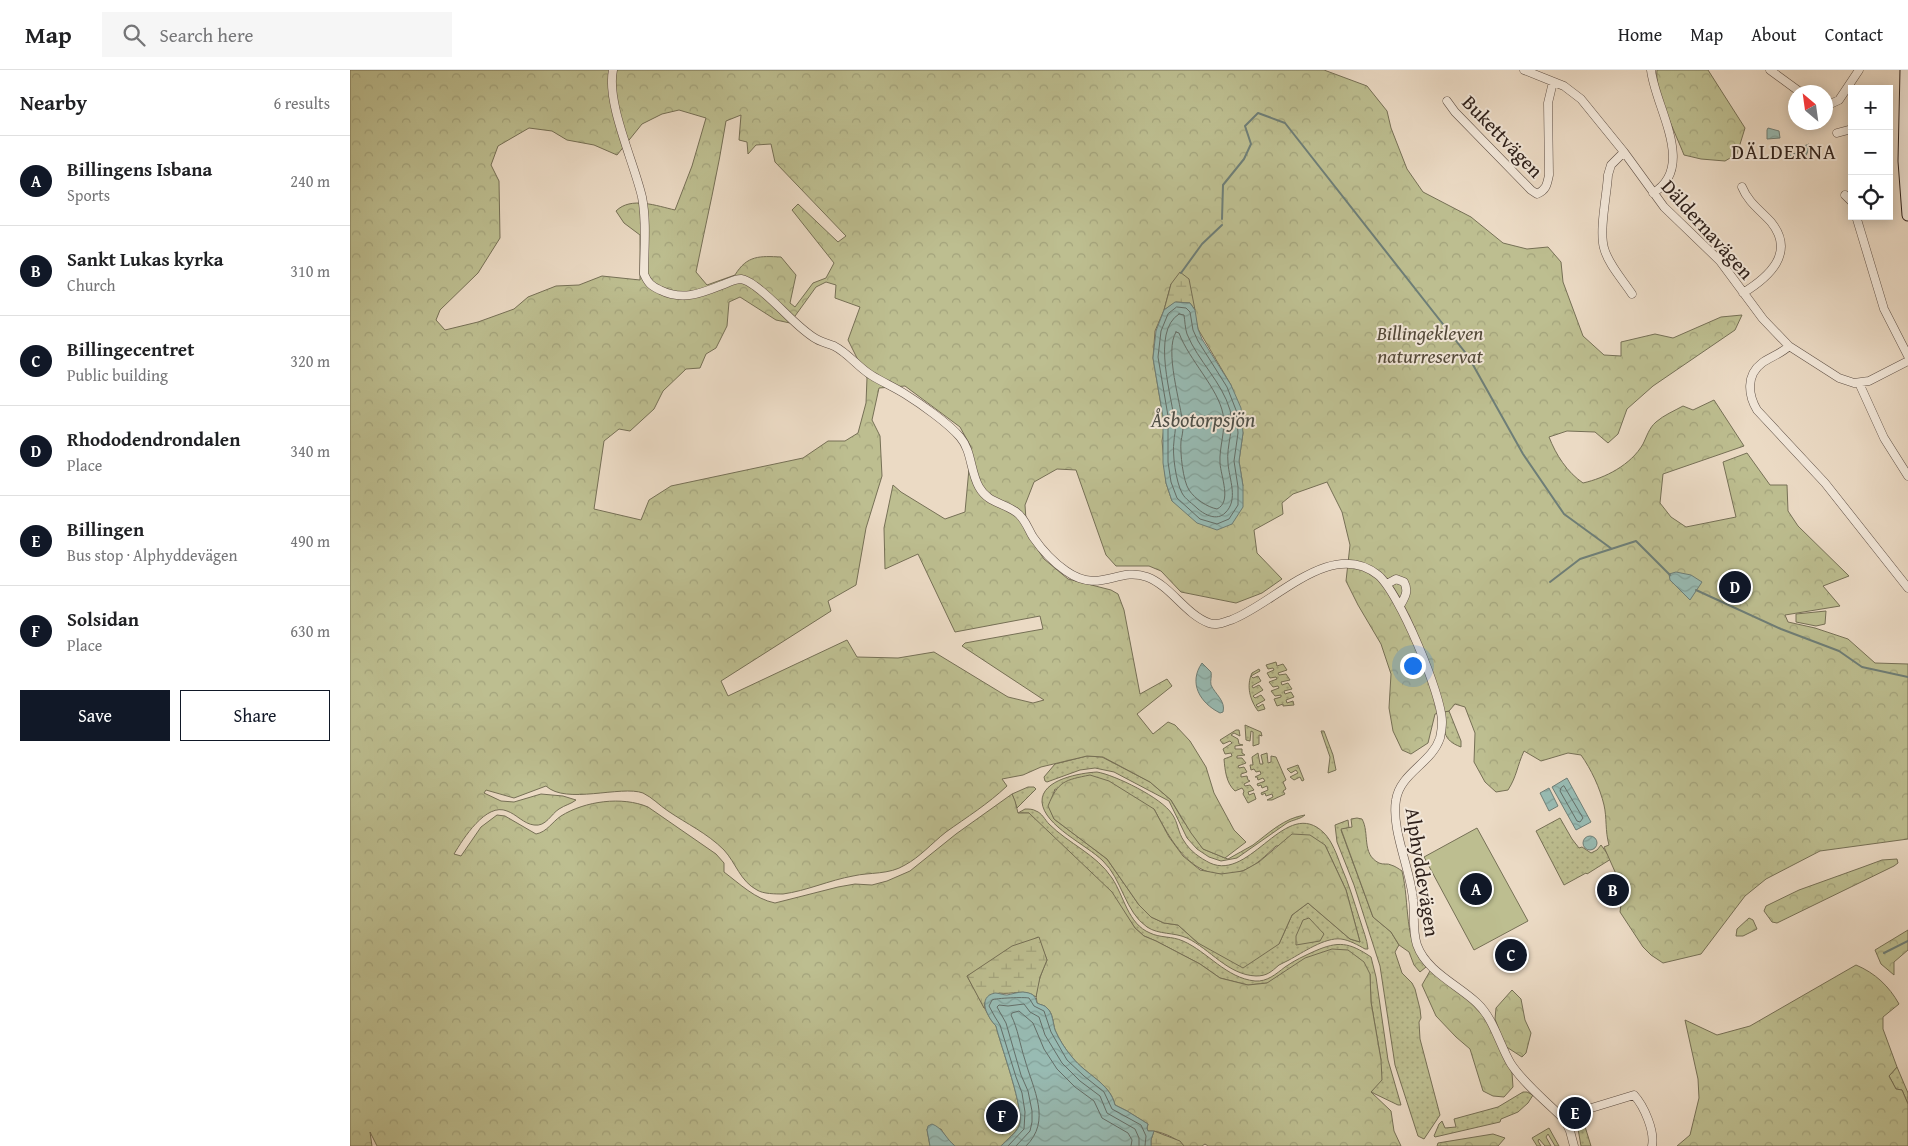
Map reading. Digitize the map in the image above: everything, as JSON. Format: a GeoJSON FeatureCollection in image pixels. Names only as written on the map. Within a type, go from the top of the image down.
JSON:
{"type":"FeatureCollection","features":[{"type":"Feature","properties":{"kind":"street"},"geometry":{"type":"LineString","coordinates":[[613,70],[611,86],[616,110],[644,210],[644,274],[648,282],[667,293],[682,296],[699,294],[737,279],[745,280],[755,286],[779,305],[811,336],[840,349],[869,374],[903,392],[958,435],[967,447],[973,473],[981,491],[992,502],[1019,514],[1036,542],[1071,575],[1092,582],[1123,576],[1144,575],[1160,585],[1197,616],[1211,624],[1217,625],[1251,611],[1298,580],[1338,564],[1350,564],[1369,569],[1387,584],[1400,606],[1406,596],[1407,588],[1404,582],[1396,579],[1387,584]]}},
{"type":"Feature","properties":{"kind":"street","name":"Däldernavägen"},"geometry":{"type":"LineString","coordinates":[[1524,70],[1564,86],[1581,99],[1624,152],[1664,207],[1720,261],[1774,332],[1789,346],[1840,378],[1849,382],[1859,383]]}},
{"type":"Feature","properties":{"kind":"street"},"geometry":{"type":"LineString","coordinates":[[1650,70],[1670,136],[1673,159],[1668,180],[1662,188],[1653,193]]}},
{"type":"Feature","properties":{"kind":"street"},"geometry":{"type":"LineString","coordinates":[[1770,70],[1790,85]]}},
{"type":"Feature","properties":{"kind":"street"},"geometry":{"type":"LineString","coordinates":[[1852,85],[1859,70]]}},
{"type":"Feature","properties":{"kind":"street"},"geometry":{"type":"LineString","coordinates":[[1906,70],[1904,94],[1904,171],[1908,215]]}},
{"type":"Feature","properties":{"kind":"street","name":"Bukettvägen"},"geometry":{"type":"LineString","coordinates":[[1447,101],[1493,152],[1537,194],[1543,191],[1549,176],[1548,103],[1554,82]]}},
{"type":"Feature","properties":{"kind":"street"},"geometry":{"type":"LineString","coordinates":[[1833,103],[1848,94]]}},
{"type":"Feature","properties":{"kind":"street"},"geometry":{"type":"LineString","coordinates":[[1838,133],[1848,130]]}},
{"type":"Feature","properties":{"kind":"street"},"geometry":{"type":"LineString","coordinates":[[1624,152],[1611,165],[1608,175],[1603,238],[1608,258],[1632,294]]}},
{"type":"Feature","properties":{"kind":"street"},"geometry":{"type":"LineString","coordinates":[[1742,186],[1746,197],[1776,230],[1781,249],[1775,267],[1768,275],[1743,292]]}},
{"type":"Feature","properties":{"kind":"street"},"geometry":{"type":"LineString","coordinates":[[1857,220],[1884,308],[1908,356]]}},
{"type":"Feature","properties":{"kind":"street"},"geometry":{"type":"LineString","coordinates":[[1789,346],[1756,368],[1750,384],[1750,394],[1753,403],[1757,410],[1825,483],[1908,588]]}},
{"type":"Feature","properties":{"kind":"street"},"geometry":{"type":"LineString","coordinates":[[1908,361],[1869,381],[1859,383],[1884,438],[1908,476]]}},
{"type":"Feature","properties":{"kind":"street","name":"Alphyddevägen"},"geometry":{"type":"LineString","coordinates":[[1400,606],[1419,648],[1442,720],[1439,739],[1428,758],[1400,787],[1395,803],[1397,826],[1410,880],[1416,942],[1427,961],[1486,1012],[1515,1069],[1565,1120],[1574,1146]]}},
{"type":"Feature","properties":{"kind":"street"},"geometry":{"type":"LineString","coordinates":[[1565,1120],[1575,1113],[1634,1095],[1640,1102],[1652,1135],[1652,1146]]}},
{"type":"Feature","properties":{"kind":"green space","name":"Billingekleven naturreservat"},"geometry":{"type":"Polygon","coordinates":[[[350,70],[1324,70],[1367,86],[1387,111],[1391,128],[1407,169],[1423,192],[1471,217],[1503,243],[1527,249],[1548,247],[1561,262],[1563,282],[1583,336],[1604,355],[1621,356],[1621,342],[1655,334],[1673,338],[1721,317],[1742,315],[1735,330],[1653,386],[1627,409],[1618,434],[1608,443],[1595,432],[1567,431],[1549,437],[1552,444],[1572,474],[1583,483],[1591,481],[1617,469],[1632,458],[1643,444],[1648,432],[1662,417],[1683,406],[1693,410],[1714,400],[1744,446],[1663,474],[1660,503],[1671,517],[1686,527],[1736,517],[1723,462],[1747,453],[1770,485],[1787,485],[1788,511],[1798,526],[1849,576],[1823,586],[1840,606],[1785,615],[1788,622],[1815,628],[1848,639],[1875,663],[1908,664],[1908,839],[1820,851],[1766,879],[1745,896],[1701,954],[1663,963],[1643,947],[1620,912],[1621,904],[1630,893],[1623,879],[1616,874],[1604,847],[1609,845],[1604,805],[1595,779],[1581,755],[1568,753],[1541,761],[1524,751],[1508,790],[1496,792],[1485,782],[1474,762],[1475,733],[1465,707],[1455,704],[1449,711],[1435,714],[1428,743],[1411,754],[1402,750],[1393,731],[1389,708],[1391,674],[1381,644],[1346,581],[1350,545],[1342,512],[1327,482],[1293,494],[1282,503],[1283,514],[1254,530],[1257,553],[1282,579],[1262,593],[1236,603],[1181,592],[1161,571],[1149,566],[1116,566],[1106,555],[1076,470],[1057,469],[1034,482],[1025,505],[1027,534],[1044,559],[1068,579],[1111,590],[1118,594],[1124,610],[1140,694],[1167,679],[1172,686],[1137,714],[1153,734],[1168,722],[1175,725],[1190,741],[1206,767],[1214,793],[1234,830],[1246,842],[1225,858],[1203,849],[1171,800],[1150,782],[1103,757],[1087,756],[1041,767],[1023,775],[1002,779],[1007,786],[1000,793],[946,832],[916,858],[899,868],[886,872],[844,878],[783,894],[770,894],[751,886],[742,877],[724,850],[717,844],[647,795],[633,791],[567,794],[546,786],[514,798],[486,790],[484,793],[501,801],[514,802],[541,794],[563,796],[576,800],[559,809],[545,822],[538,825],[527,823],[507,811],[491,812],[469,831],[454,854],[461,856],[481,827],[497,815],[505,816],[536,834],[546,829],[561,816],[581,807],[604,802],[627,802],[648,807],[716,854],[724,863],[724,872],[742,886],[754,895],[775,903],[838,887],[855,884],[872,885],[910,871],[956,834],[1012,794],[1018,813],[1029,813],[1112,892],[1135,928],[1144,936],[1200,964],[1220,978],[1248,985],[1267,983],[1305,958],[1332,949],[1348,950],[1364,962],[1370,974],[1371,1002],[1381,1060],[1382,1080],[1371,1092],[1391,1111],[1394,1131],[1401,1146],[1208,1146],[1205,1144],[1202,1146],[1184,1146],[1168,1135],[1148,1131],[1148,1124],[1115,1105],[1112,1097],[1103,1085],[1072,1057],[1055,1030],[1049,1010],[1037,1003],[1038,986],[1047,960],[1038,937],[967,976],[996,1026],[1019,1107],[1020,1119],[1018,1129],[1001,1146],[955,1146],[947,1139],[941,1129],[927,1129],[930,1146],[377,1146],[370,1132],[372,1146],[350,1146],[350,70]],[[679,110],[662,114],[642,124],[617,155],[594,145],[567,140],[552,131],[529,128],[498,146],[491,165],[499,181],[500,238],[478,273],[440,310],[436,320],[445,330],[478,322],[514,309],[528,297],[556,286],[579,285],[602,276],[640,280],[640,235],[624,223],[616,211],[622,206],[637,203],[675,210],[692,166],[706,118],[679,110]],[[741,115],[726,121],[696,272],[707,285],[735,275],[749,260],[760,257],[781,257],[796,275],[790,303],[795,307],[813,283],[826,278],[834,263],[792,210],[798,204],[838,242],[846,236],[775,162],[771,144],[756,145],[748,154],[747,142],[739,140],[741,115]],[[826,282],[816,287],[790,323],[776,320],[740,297],[729,302],[727,326],[716,348],[706,354],[700,368],[686,369],[663,391],[654,409],[630,431],[619,429],[604,441],[594,509],[641,520],[649,500],[671,486],[803,458],[828,441],[845,441],[858,433],[866,403],[867,378],[848,340],[860,307],[835,298],[836,285],[826,282]],[[1171,284],[1164,310],[1155,331],[1153,358],[1163,417],[1162,441],[1166,483],[1172,501],[1177,504],[1243,486],[1239,461],[1243,433],[1231,385],[1198,329],[1190,293],[1171,284]],[[905,386],[879,388],[872,420],[880,436],[882,476],[866,528],[856,585],[828,601],[831,611],[721,681],[728,696],[847,640],[857,657],[898,658],[934,652],[1008,697],[1033,703],[1044,700],[962,646],[965,643],[1043,629],[1040,616],[955,632],[918,554],[885,569],[884,528],[893,485],[945,519],[965,512],[971,447],[960,427],[905,386]]]}},
{"type":"Feature","properties":{"kind":"green space"},"geometry":{"type":"Polygon","coordinates":[[[1657,70],[1708,70],[1745,128],[1737,154],[1725,161],[1684,155],[1662,101],[1657,70]]]}},
{"type":"Feature","properties":{"kind":"green space"},"geometry":{"type":"Polygon","coordinates":[[[1180,272],[1189,279],[1195,310],[1190,303],[1176,302],[1164,310],[1171,284],[1180,272]]]}},
{"type":"Feature","properties":{"kind":"green space"},"geometry":{"type":"Polygon","coordinates":[[[1826,611],[1825,624],[1816,626],[1796,622],[1796,614],[1826,611]]]}},
{"type":"Feature","properties":{"kind":"green space"},"geometry":{"type":"Polygon","coordinates":[[[1276,662],[1277,666],[1283,664],[1287,670],[1278,673],[1279,675],[1286,674],[1290,680],[1281,682],[1282,685],[1288,683],[1292,689],[1284,691],[1285,694],[1291,692],[1294,697],[1286,700],[1287,703],[1293,701],[1294,705],[1283,706],[1283,704],[1277,706],[1274,699],[1281,697],[1281,695],[1275,696],[1271,691],[1279,688],[1278,686],[1273,687],[1269,682],[1277,679],[1276,677],[1270,678],[1267,673],[1274,670],[1273,668],[1268,669],[1266,665],[1276,662]]]}},
{"type":"Feature","properties":{"kind":"green space"},"geometry":{"type":"Polygon","coordinates":[[[1259,669],[1260,671],[1251,676],[1253,678],[1258,676],[1261,681],[1252,686],[1253,688],[1259,685],[1263,690],[1253,696],[1255,698],[1261,695],[1265,700],[1256,705],[1258,707],[1263,704],[1265,709],[1258,711],[1251,698],[1249,683],[1250,678],[1252,673],[1259,669]]]}},
{"type":"Feature","properties":{"kind":"green space"},"geometry":{"type":"Polygon","coordinates":[[[1449,711],[1461,741],[1461,747],[1450,741],[1445,734],[1443,712],[1449,711]]]}},
{"type":"Feature","properties":{"kind":"green space"},"geometry":{"type":"Polygon","coordinates":[[[1245,725],[1261,732],[1262,736],[1259,735],[1259,744],[1253,746],[1253,732],[1251,731],[1250,741],[1246,740],[1245,725]]]}},
{"type":"Feature","properties":{"kind":"green space"},"geometry":{"type":"Polygon","coordinates":[[[1239,730],[1240,736],[1234,733],[1231,735],[1238,739],[1239,744],[1243,745],[1235,746],[1235,749],[1242,749],[1242,753],[1245,755],[1237,756],[1237,758],[1242,758],[1246,763],[1238,766],[1239,768],[1244,767],[1247,772],[1241,774],[1241,777],[1247,776],[1250,781],[1244,784],[1245,786],[1250,785],[1254,790],[1248,792],[1249,795],[1254,793],[1256,799],[1248,803],[1242,788],[1235,791],[1226,776],[1224,759],[1232,756],[1231,753],[1225,754],[1223,749],[1232,743],[1230,741],[1223,744],[1220,740],[1239,730]]]}},
{"type":"Feature","properties":{"kind":"green space"},"geometry":{"type":"Polygon","coordinates":[[[1321,731],[1324,731],[1333,755],[1336,770],[1328,773],[1330,757],[1321,731]]]}},
{"type":"Feature","properties":{"kind":"green space"},"geometry":{"type":"Polygon","coordinates":[[[1258,753],[1260,764],[1263,764],[1261,755],[1267,753],[1268,763],[1271,762],[1271,756],[1276,757],[1286,780],[1283,782],[1286,789],[1283,791],[1285,794],[1272,800],[1267,800],[1273,797],[1272,794],[1266,796],[1265,793],[1262,795],[1261,793],[1268,790],[1267,786],[1262,788],[1261,785],[1258,786],[1257,784],[1265,781],[1263,778],[1258,780],[1255,777],[1261,774],[1260,771],[1251,770],[1250,765],[1253,765],[1252,757],[1258,753]]]}},
{"type":"Feature","properties":{"kind":"green space"},"geometry":{"type":"Polygon","coordinates":[[[1087,756],[1102,757],[1150,782],[1171,800],[1203,849],[1228,859],[1253,845],[1290,819],[1305,815],[1287,823],[1237,858],[1221,861],[1209,857],[1197,849],[1187,838],[1169,801],[1114,772],[1095,768],[1080,770],[1047,782],[1045,781],[1044,777],[1055,764],[1087,756]]]}},
{"type":"Feature","properties":{"kind":"green space"},"geometry":{"type":"Polygon","coordinates":[[[1298,765],[1304,780],[1302,781],[1300,777],[1294,780],[1290,777],[1298,773],[1296,770],[1291,773],[1287,769],[1298,765]]]}},
{"type":"Feature","properties":{"kind":"green space"},"geometry":{"type":"Polygon","coordinates":[[[1097,772],[1115,778],[1138,788],[1159,801],[1176,820],[1182,838],[1189,848],[1210,863],[1225,866],[1240,861],[1282,831],[1296,824],[1310,824],[1324,833],[1334,848],[1365,934],[1368,949],[1341,939],[1328,940],[1280,964],[1269,973],[1256,976],[1246,975],[1237,971],[1187,938],[1152,930],[1147,927],[1140,921],[1128,904],[1115,877],[1103,861],[1058,827],[1045,811],[1042,802],[1043,794],[1048,788],[1063,779],[1097,772]],[[1055,789],[1049,806],[1054,819],[1107,859],[1139,905],[1151,917],[1164,923],[1178,925],[1198,943],[1279,944],[1292,915],[1308,903],[1350,939],[1360,942],[1346,890],[1325,845],[1276,846],[1247,869],[1225,874],[1211,873],[1187,859],[1169,836],[1154,809],[1055,789]]]}},
{"type":"Feature","properties":{"kind":"green space"},"geometry":{"type":"Polygon","coordinates":[[[1090,775],[1109,781],[1154,809],[1169,837],[1183,856],[1200,870],[1221,874],[1243,871],[1259,862],[1292,834],[1310,835],[1325,845],[1346,890],[1360,942],[1350,939],[1308,903],[1292,915],[1279,944],[1243,968],[1198,943],[1178,925],[1164,923],[1151,917],[1139,905],[1107,859],[1054,819],[1048,806],[1055,791],[1063,783],[1074,778],[1090,775]]]}},
{"type":"Feature","properties":{"kind":"green space"},"geometry":{"type":"Polygon","coordinates":[[[1028,787],[1036,789],[1017,808],[1012,794],[1028,787]]]}},
{"type":"Feature","properties":{"kind":"green space"},"geometry":{"type":"Polygon","coordinates":[[[1025,809],[1040,813],[1057,831],[1106,870],[1116,885],[1131,916],[1143,929],[1154,935],[1183,941],[1235,975],[1255,981],[1263,980],[1271,977],[1303,956],[1337,945],[1356,948],[1371,957],[1376,977],[1388,1060],[1401,1105],[1371,1092],[1381,1060],[1371,1002],[1370,974],[1282,974],[1268,983],[1248,985],[1220,978],[1200,964],[1144,936],[1135,928],[1124,912],[1029,813],[1018,813],[1025,809]]]}},
{"type":"Feature","properties":{"kind":"green space"},"geometry":{"type":"Polygon","coordinates":[[[1560,818],[1579,848],[1582,847],[1591,853],[1601,845],[1611,859],[1587,874],[1564,885],[1536,831],[1560,818]]]}},
{"type":"Feature","properties":{"kind":"green space"},"geometry":{"type":"Polygon","coordinates":[[[1351,819],[1362,819],[1368,849],[1373,859],[1381,864],[1394,866],[1402,871],[1410,934],[1419,957],[1426,967],[1420,972],[1414,965],[1409,952],[1399,945],[1391,932],[1373,917],[1341,829],[1352,827],[1351,819]]]}},
{"type":"Feature","properties":{"kind":"green space"},"geometry":{"type":"Polygon","coordinates":[[[1348,820],[1349,828],[1341,830],[1373,917],[1391,932],[1399,945],[1395,952],[1402,973],[1415,989],[1420,1009],[1420,1039],[1440,1115],[1424,1139],[1418,1136],[1395,1065],[1380,966],[1354,885],[1337,842],[1335,825],[1348,820]]]}},
{"type":"Feature","properties":{"kind":"green space"},"geometry":{"type":"Polygon","coordinates":[[[1477,828],[1528,921],[1474,950],[1424,857],[1477,828]]]}},
{"type":"Feature","properties":{"kind":"green space"},"geometry":{"type":"Polygon","coordinates":[[[1897,859],[1898,863],[1894,866],[1777,923],[1772,922],[1764,911],[1766,906],[1799,890],[1882,860],[1897,859]]]}},
{"type":"Feature","properties":{"kind":"green space"},"geometry":{"type":"Polygon","coordinates":[[[1309,918],[1324,934],[1320,941],[1296,945],[1296,936],[1303,920],[1309,918]]]}},
{"type":"Feature","properties":{"kind":"green space"},"geometry":{"type":"Polygon","coordinates":[[[1749,918],[1753,920],[1757,929],[1743,936],[1736,936],[1737,929],[1749,918]]]}},
{"type":"Feature","properties":{"kind":"green space"},"geometry":{"type":"Polygon","coordinates":[[[1908,930],[1908,950],[1894,962],[1894,975],[1881,964],[1875,950],[1908,930]]]}},
{"type":"Feature","properties":{"kind":"green space"},"geometry":{"type":"Polygon","coordinates":[[[1039,937],[1047,960],[1040,977],[1036,997],[1023,992],[999,993],[985,1002],[984,1008],[967,976],[1012,946],[1039,937]]]}},
{"type":"Feature","properties":{"kind":"green space"},"geometry":{"type":"Polygon","coordinates":[[[1856,965],[1881,981],[1891,991],[1899,1004],[1883,1017],[1883,1029],[1897,1067],[1889,1076],[1896,1089],[1902,1090],[1908,1104],[1908,1146],[1677,1146],[1690,1135],[1699,1098],[1698,1079],[1685,1020],[1717,1035],[1750,1026],[1856,965]]]}},
{"type":"Feature","properties":{"kind":"green space"},"geometry":{"type":"Polygon","coordinates":[[[1430,971],[1468,1000],[1487,1020],[1512,1073],[1513,1087],[1504,1097],[1493,1096],[1483,1091],[1470,1049],[1436,1016],[1422,985],[1430,971]]]}},
{"type":"Feature","properties":{"kind":"green space"},"geometry":{"type":"Polygon","coordinates":[[[1512,990],[1521,999],[1525,1020],[1531,1033],[1526,1053],[1522,1057],[1505,1046],[1495,1019],[1496,1008],[1512,990]]]}},
{"type":"Feature","properties":{"kind":"green space"},"geometry":{"type":"Polygon","coordinates":[[[1897,1067],[1908,1093],[1908,1104],[1902,1090],[1896,1089],[1889,1076],[1897,1067]]]}},
{"type":"Feature","properties":{"kind":"green space"},"geometry":{"type":"Polygon","coordinates":[[[1523,1092],[1533,1095],[1528,1103],[1518,1112],[1501,1119],[1500,1122],[1434,1136],[1442,1121],[1445,1128],[1456,1127],[1454,1119],[1498,1107],[1523,1092]]]}},
{"type":"Feature","properties":{"kind":"green space"},"geometry":{"type":"Polygon","coordinates":[[[1586,1115],[1587,1118],[1583,1120],[1591,1146],[1581,1146],[1577,1123],[1582,1116],[1586,1115]]]}},
{"type":"Feature","properties":{"kind":"green space"},"geometry":{"type":"Polygon","coordinates":[[[1549,1128],[1559,1146],[1555,1146],[1548,1134],[1546,1137],[1551,1146],[1545,1146],[1539,1139],[1538,1141],[1541,1146],[1537,1146],[1532,1138],[1549,1128]]]}},
{"type":"Feature","properties":{"kind":"green space"},"geometry":{"type":"Polygon","coordinates":[[[1154,1131],[1180,1141],[1184,1146],[1151,1146],[1154,1131]]]}},
{"type":"Feature","properties":{"kind":"green space"},"geometry":{"type":"Polygon","coordinates":[[[1493,1134],[1505,1138],[1498,1146],[1437,1146],[1438,1143],[1493,1134]]]}},
{"type":"Feature","properties":{"kind":"water"},"geometry":{"type":"Polygon","coordinates":[[[1768,128],[1779,131],[1780,138],[1767,139],[1768,128]]]}},
{"type":"Feature","properties":{"kind":"water"},"geometry":{"type":"Polygon","coordinates":[[[1809,144],[1810,146],[1805,158],[1789,156],[1800,151],[1809,144]]]}},
{"type":"Feature","properties":{"kind":"water","name":"Åsbotorpsjön"},"geometry":{"type":"Polygon","coordinates":[[[1175,302],[1190,303],[1195,310],[1198,329],[1202,339],[1231,385],[1241,408],[1243,433],[1239,461],[1243,486],[1243,507],[1232,524],[1217,530],[1197,523],[1172,501],[1166,483],[1163,463],[1163,417],[1153,358],[1156,331],[1164,310],[1175,302]]]}},
{"type":"Feature","properties":{"kind":"water"},"geometry":{"type":"Polygon","coordinates":[[[1676,572],[1691,575],[1702,582],[1690,600],[1670,580],[1669,574],[1676,572]]]}},
{"type":"Feature","properties":{"kind":"water"},"geometry":{"type":"Polygon","coordinates":[[[1202,663],[1211,672],[1211,685],[1222,701],[1223,712],[1220,713],[1213,709],[1198,692],[1196,678],[1202,663]]]}},
{"type":"Feature","properties":{"kind":"water"},"geometry":{"type":"Polygon","coordinates":[[[1567,778],[1591,822],[1576,830],[1552,787],[1567,778]]]}},
{"type":"Feature","properties":{"kind":"water"},"geometry":{"type":"Polygon","coordinates":[[[1549,788],[1558,806],[1549,811],[1540,793],[1549,788]]]}},
{"type":"Feature","properties":{"kind":"water"},"geometry":{"type":"Polygon","coordinates":[[[1587,836],[1593,836],[1597,843],[1593,850],[1587,850],[1583,846],[1583,840],[1587,836]]]}},
{"type":"Feature","properties":{"kind":"water"},"geometry":{"type":"Polygon","coordinates":[[[1023,992],[1032,994],[1037,1003],[1049,1010],[1055,1030],[1069,1054],[1103,1085],[1112,1097],[1115,1105],[1148,1124],[1148,1131],[1154,1131],[1151,1146],[1001,1146],[1014,1134],[1019,1126],[1019,1107],[996,1026],[987,1013],[985,1003],[989,995],[995,993],[1007,995],[1023,992]]]}},
{"type":"Feature","properties":{"kind":"water"},"geometry":{"type":"Polygon","coordinates":[[[932,1124],[939,1128],[955,1146],[930,1146],[927,1130],[928,1126],[932,1124]]]}},
{"type":"Feature","properties":{"kind":"waterway"},"geometry":{"type":"LineString","coordinates":[[1222,219],[1223,185],[1244,159],[1251,144],[1245,126],[1258,113],[1285,123],[1468,356],[1523,454],[1564,514],[1612,549]]}},
{"type":"Feature","properties":{"kind":"waterway"},"geometry":{"type":"LineString","coordinates":[[1181,273],[1202,244],[1222,225]]}},
{"type":"Feature","properties":{"kind":"waterway"},"geometry":{"type":"LineString","coordinates":[[1550,582],[1580,559],[1636,541],[1670,575]]}},
{"type":"Feature","properties":{"kind":"waterway"},"geometry":{"type":"LineString","coordinates":[[1696,590],[1781,629],[1839,651],[1862,667],[1908,677]]}},
{"type":"Feature","properties":{"kind":"waterway"},"geometry":{"type":"LineString","coordinates":[[1884,953],[1908,941]]}},
{"type":"Feature","properties":{"kind":"place","name":"Rhododendrondalen"},"geometry":{"type":"Point","coordinates":[1735,587]}},
{"type":"Feature","properties":{"kind":"place","name":"Billingens Isbana"},"geometry":{"type":"Point","coordinates":[1476,889]}},
{"type":"Feature","properties":{"kind":"place","name":"Sankt Lukas kyrka"},"geometry":{"type":"Point","coordinates":[1613,890]}},
{"type":"Feature","properties":{"kind":"place","name":"Billingecentret"},"geometry":{"type":"Point","coordinates":[1511,955]}},
{"type":"Feature","properties":{"kind":"place","name":"Billingen"},"geometry":{"type":"Point","coordinates":[1575,1113]}},
{"type":"Feature","properties":{"kind":"place","name":"Solsidan"},"geometry":{"type":"Point","coordinates":[1002,1116]}},
{"type":"Feature","properties":{"kind":"district","name":"DÄLDERNA"},"geometry":{"type":"Point","coordinates":[1784,151]}}]}
